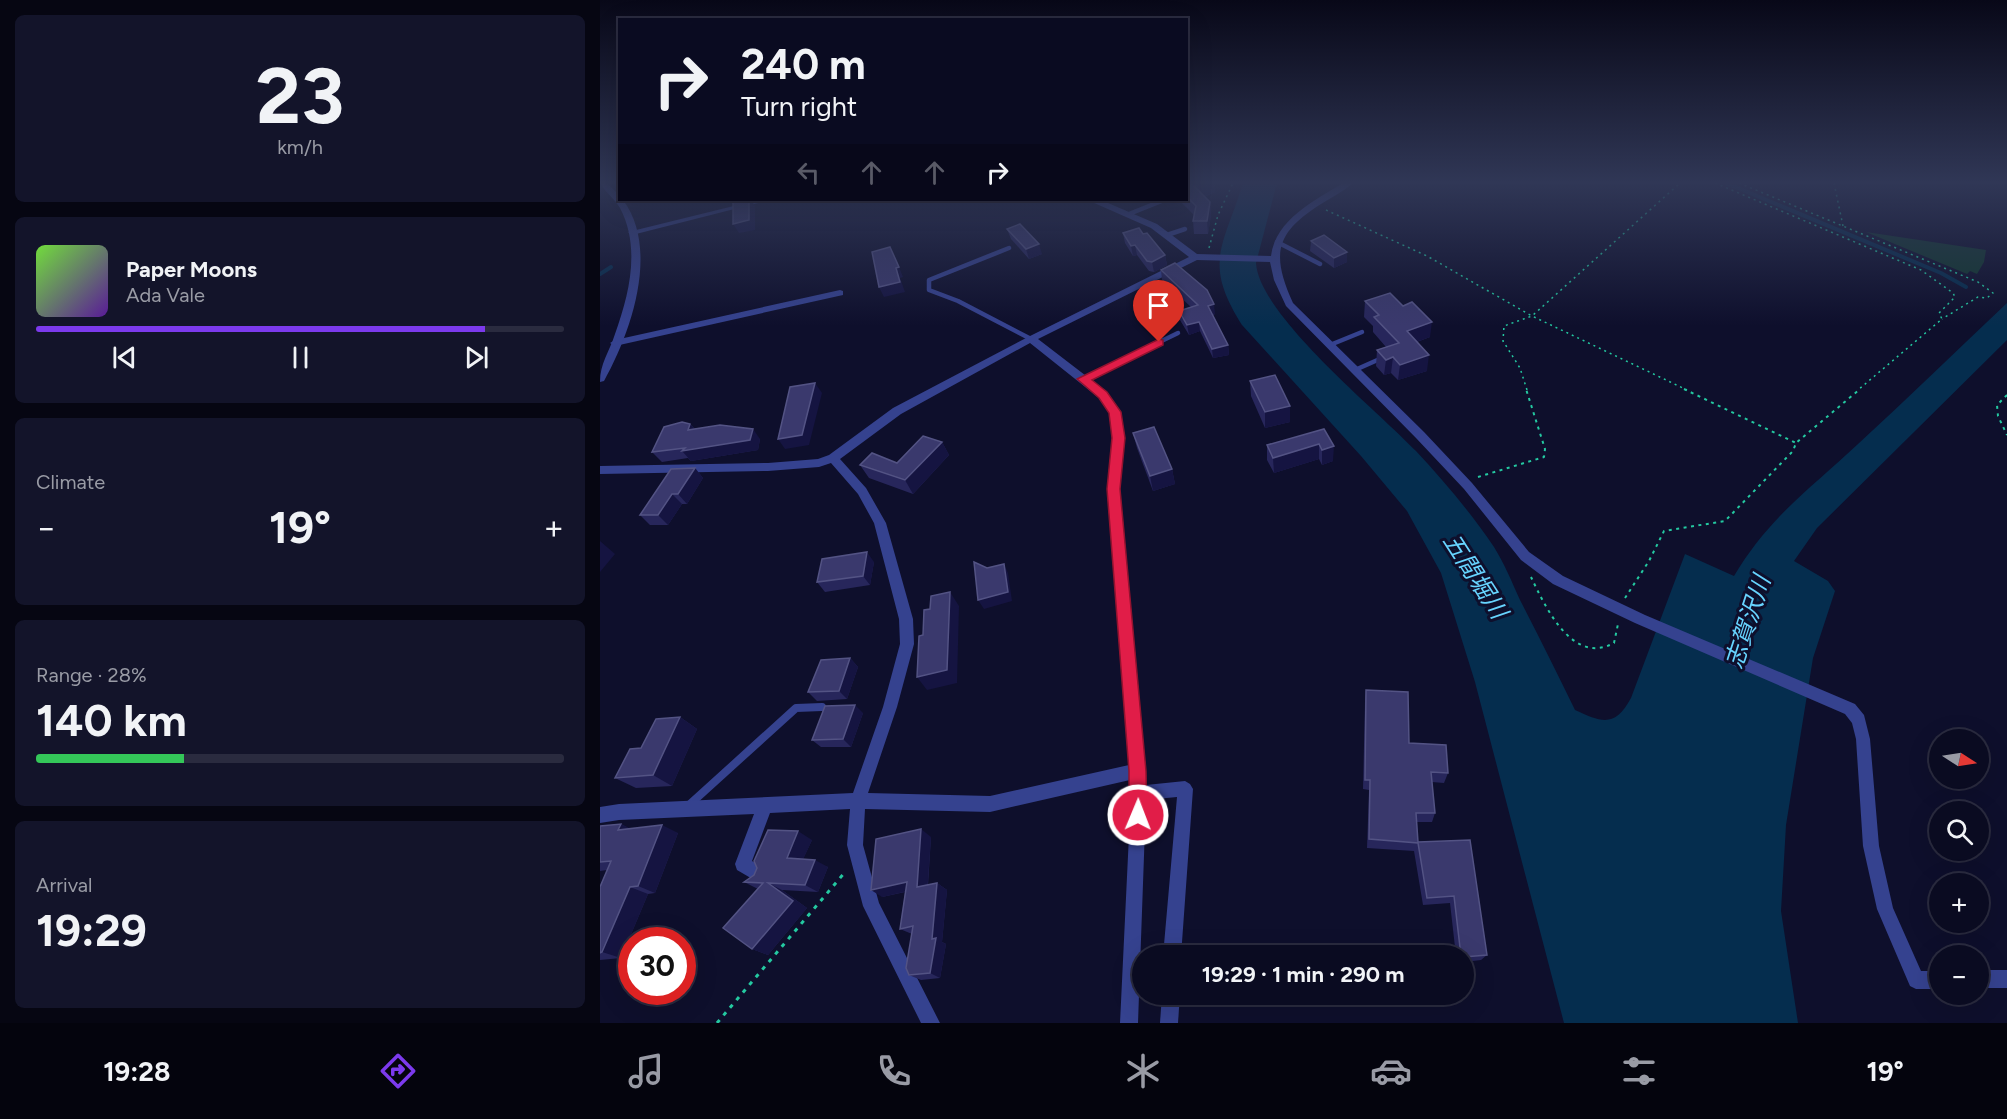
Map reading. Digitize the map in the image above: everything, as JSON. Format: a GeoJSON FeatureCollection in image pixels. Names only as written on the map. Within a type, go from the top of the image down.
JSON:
{"type":"FeatureCollection","features":[{"type":"Feature","properties":{"kind":"street"},"geometry":{"type":"LineString","coordinates":[[600,379],[615,344],[636,276],[636,255],[632,232],[637,231]]}},
{"type":"Feature","properties":{"kind":"street"},"geometry":{"type":"LineString","coordinates":[[1159,231],[1205,257]]}},
{"type":"Feature","properties":{"kind":"street"},"geometry":{"type":"LineString","coordinates":[[1283,231],[1276,242],[1273,259],[1278,285],[1289,304],[1463,481],[1525,556],[1558,580],[1640,619],[1850,709],[1859,720],[1863,739],[1871,846],[1885,909],[1916,980],[1929,980]]}},
{"type":"Feature","properties":{"kind":"street"},"geometry":{"type":"LineString","coordinates":[[600,470],[768,467],[819,463],[833,458],[897,411],[1031,339],[1205,257],[1273,259]]}},
{"type":"Feature","properties":{"kind":"street"},"geometry":{"type":"LineString","coordinates":[[615,344],[840,293]]}},
{"type":"Feature","properties":{"kind":"street"},"geometry":{"type":"LineString","coordinates":[[1031,339],[1103,395],[1115,412],[1118,438],[1113,489],[1139,793],[1130,1023]]}},
{"type":"Feature","properties":{"kind":"street"},"geometry":{"type":"LineString","coordinates":[[833,458],[862,491],[880,523],[906,619],[907,644],[858,801],[855,845],[871,906],[931,1023]]}},
{"type":"Feature","properties":{"kind":"street"},"geometry":{"type":"LineString","coordinates":[[600,815],[858,801],[990,804],[1138,771]]}},
{"type":"Feature","properties":{"kind":"street"},"geometry":{"type":"LineString","coordinates":[[1139,793],[1185,789],[1173,945]]}},
{"type":"Feature","properties":{"kind":"street"},"geometry":{"type":"LineString","coordinates":[[761,876],[743,864],[765,805]]}},
{"type":"Feature","properties":{"kind":"street"},"geometry":{"type":"LineString","coordinates":[[1989,980],[2007,979]]}},
{"type":"Feature","properties":{"kind":"street"},"geometry":{"type":"LineString","coordinates":[[1169,1023],[1170,1005]]}},
{"type":"Feature","properties":{"kind":"lane"},"geometry":{"type":"LineString","coordinates":[[1167,235],[1180,231]]}},
{"type":"Feature","properties":{"kind":"lane"},"geometry":{"type":"LineString","coordinates":[[1276,242],[1320,264]]}},
{"type":"Feature","properties":{"kind":"lane"},"geometry":{"type":"LineString","coordinates":[[1010,248],[929,280],[929,291],[958,301],[1031,339]]}},
{"type":"Feature","properties":{"kind":"lane"},"geometry":{"type":"LineString","coordinates":[[1330,345],[1362,332]]}},
{"type":"Feature","properties":{"kind":"lane"},"geometry":{"type":"LineString","coordinates":[[1083,379],[1178,333]]}},
{"type":"Feature","properties":{"kind":"lane"},"geometry":{"type":"LineString","coordinates":[[1355,370],[1389,355]]}},
{"type":"Feature","properties":{"kind":"lane"},"geometry":{"type":"LineString","coordinates":[[684,809],[796,708],[822,707]]}},
{"type":"Feature","properties":{"kind":"path"},"geometry":{"type":"LineString","coordinates":[[1205,257],[1213,231]]}},
{"type":"Feature","properties":{"kind":"path"},"geometry":{"type":"LineString","coordinates":[[1371,231],[1427,256],[1532,316],[1796,443]]}},
{"type":"Feature","properties":{"kind":"path"},"geometry":{"type":"LineString","coordinates":[[1463,481],[1537,461],[1544,456],[1545,449],[1520,368],[1503,341],[1502,332],[1510,323],[1532,316],[1627,231]]}},
{"type":"Feature","properties":{"kind":"path"},"geometry":{"type":"LineString","coordinates":[[1828,231],[1921,270],[1953,292],[1955,297],[1939,313],[1942,319]]}},
{"type":"Feature","properties":{"kind":"path"},"geometry":{"type":"LineString","coordinates":[[1525,556],[1525,566],[1558,630],[1572,641],[1596,649],[1606,648],[1614,643],[1627,594],[1649,561],[1664,531],[1725,521],[1793,451],[1796,443],[1942,319],[1978,297],[1987,298],[1993,293],[1978,282],[1854,231]]}},
{"type":"Feature","properties":{"kind":"path"},"geometry":{"type":"LineString","coordinates":[[2007,394],[1997,405],[1998,416],[2007,435]]}},
{"type":"Feature","properties":{"kind":"path"},"geometry":{"type":"LineString","coordinates":[[717,1023],[858,857]]}},
{"type":"Feature","properties":{"kind":"green space"},"geometry":{"type":"Polygon","coordinates":[[[1866,232],[1986,250],[1984,262],[1977,274],[1970,271],[1967,274],[1866,232]]]}},
{"type":"Feature","properties":{"kind":"water"},"geometry":{"type":"Polygon","coordinates":[[[1227,231],[1264,231],[1256,263],[1262,284],[1277,309],[1323,362],[1416,451],[1467,510],[1494,547],[1575,710],[1601,720],[1614,718],[1631,698],[1685,554],[1734,576],[1761,537],[1791,505],[2007,303],[2007,340],[1817,528],[1794,561],[1828,581],[1835,591],[1813,658],[1786,825],[1781,911],[1798,1023],[1564,1023],[1475,682],[1441,573],[1407,511],[1361,456],[1242,325],[1223,285],[1220,254],[1227,231]]]}},
{"type":"Feature","properties":{"kind":"building"},"geometry":{"type":"Polygon","coordinates":[[[1009,231],[1026,231],[1039,244],[1026,249],[1009,231]]]}},
{"type":"Feature","properties":{"kind":"building"},"geometry":{"type":"Polygon","coordinates":[[[1141,231],[1143,234],[1147,233],[1165,255],[1152,262],[1147,261],[1135,245],[1131,246],[1123,233],[1141,231]]]}},
{"type":"Feature","properties":{"kind":"building"},"geometry":{"type":"Polygon","coordinates":[[[1324,235],[1347,252],[1334,258],[1311,241],[1324,235]]]}},
{"type":"Feature","properties":{"kind":"building"},"geometry":{"type":"Polygon","coordinates":[[[890,247],[899,267],[896,268],[900,282],[879,287],[872,252],[890,247]]]}},
{"type":"Feature","properties":{"kind":"building"},"geometry":{"type":"Polygon","coordinates":[[[1175,263],[1207,290],[1214,304],[1208,306],[1228,345],[1212,349],[1199,322],[1187,325],[1179,311],[1198,305],[1161,270],[1175,263]]]}},
{"type":"Feature","properties":{"kind":"building"},"geometry":{"type":"Polygon","coordinates":[[[1390,293],[1403,306],[1412,302],[1432,322],[1407,331],[1429,355],[1400,365],[1393,357],[1386,360],[1377,350],[1399,343],[1374,317],[1379,315],[1365,301],[1390,293]]]}},
{"type":"Feature","properties":{"kind":"building"},"geometry":{"type":"Polygon","coordinates":[[[1275,375],[1290,406],[1265,412],[1250,381],[1275,375]]]}},
{"type":"Feature","properties":{"kind":"building"},"geometry":{"type":"Polygon","coordinates":[[[815,383],[802,435],[778,439],[790,387],[815,383]]]}},
{"type":"Feature","properties":{"kind":"building"},"geometry":{"type":"Polygon","coordinates":[[[682,422],[690,424],[688,430],[720,425],[753,429],[750,440],[682,451],[685,448],[652,452],[664,427],[682,422]]]}},
{"type":"Feature","properties":{"kind":"building"},"geometry":{"type":"Polygon","coordinates":[[[1154,427],[1172,469],[1150,476],[1133,433],[1154,427]]]}},
{"type":"Feature","properties":{"kind":"building"},"geometry":{"type":"Polygon","coordinates":[[[1324,429],[1334,446],[1322,450],[1319,444],[1273,458],[1267,445],[1324,429]]]}},
{"type":"Feature","properties":{"kind":"building"},"geometry":{"type":"Polygon","coordinates":[[[923,436],[942,442],[905,480],[860,465],[872,453],[897,463],[923,436]]]}},
{"type":"Feature","properties":{"kind":"building"},"geometry":{"type":"Polygon","coordinates":[[[695,468],[678,494],[672,494],[658,515],[640,515],[671,469],[695,468]]]}},
{"type":"Feature","properties":{"kind":"building"},"geometry":{"type":"Polygon","coordinates":[[[867,552],[863,576],[817,582],[822,559],[867,552]]]}},
{"type":"Feature","properties":{"kind":"building"},"geometry":{"type":"Polygon","coordinates":[[[974,562],[987,568],[1004,564],[1008,592],[978,600],[974,562]]]}},
{"type":"Feature","properties":{"kind":"building"},"geometry":{"type":"Polygon","coordinates":[[[950,592],[947,670],[917,677],[919,636],[923,635],[924,610],[930,609],[931,596],[950,592]]]}},
{"type":"Feature","properties":{"kind":"building"},"geometry":{"type":"Polygon","coordinates":[[[850,658],[839,691],[808,692],[821,660],[850,658]]]}},
{"type":"Feature","properties":{"kind":"building"},"geometry":{"type":"Polygon","coordinates":[[[1366,690],[1408,692],[1409,743],[1446,745],[1448,773],[1431,772],[1435,813],[1416,813],[1418,842],[1470,840],[1487,955],[1474,956],[1474,945],[1460,945],[1454,896],[1427,898],[1418,843],[1369,839],[1370,780],[1365,780],[1366,690]]]}},
{"type":"Feature","properties":{"kind":"building"},"geometry":{"type":"Polygon","coordinates":[[[855,705],[843,739],[812,740],[825,706],[855,705]]]}},
{"type":"Feature","properties":{"kind":"building"},"geometry":{"type":"Polygon","coordinates":[[[680,717],[653,775],[615,778],[630,749],[641,748],[656,719],[680,717]]]}},
{"type":"Feature","properties":{"kind":"building"},"geometry":{"type":"Polygon","coordinates":[[[621,824],[618,830],[662,825],[638,886],[630,887],[600,953],[600,887],[611,861],[600,862],[600,826],[621,824]]]}},
{"type":"Feature","properties":{"kind":"building"},"geometry":{"type":"Polygon","coordinates":[[[921,829],[917,887],[937,883],[932,939],[936,938],[930,973],[909,975],[906,968],[913,926],[900,929],[907,882],[871,890],[876,839],[921,829]]]}},
{"type":"Feature","properties":{"kind":"building"},"geometry":{"type":"Polygon","coordinates":[[[768,830],[798,831],[787,858],[815,860],[805,885],[768,883],[793,901],[752,949],[723,928],[763,883],[744,882],[754,875],[757,868],[754,861],[768,830]]]}},
{"type":"Feature","properties":{"kind":"waterway"},"geometry":{"type":"LineString","coordinates":[[1840,231],[1941,273],[1966,287]]}},
{"type":"Feature","properties":{"kind":"waterway"},"geometry":{"type":"LineString","coordinates":[[600,274],[611,267]]}},
{"type":"Feature","properties":{"kind":"route"},"geometry":{"type":"LineString","coordinates":[[1138,815],[1138,771],[1113,489],[1118,438],[1115,412],[1103,395],[1083,379],[1159,342]]}},
{"type":"Feature","properties":{"kind":"water label","name":"五間堀川"},"geometry":{"type":"Point","coordinates":[1475,576]}},
{"type":"Feature","properties":{"kind":"water label","name":"志賀沢川"},"geometry":{"type":"Point","coordinates":[1748,622]}}]}
